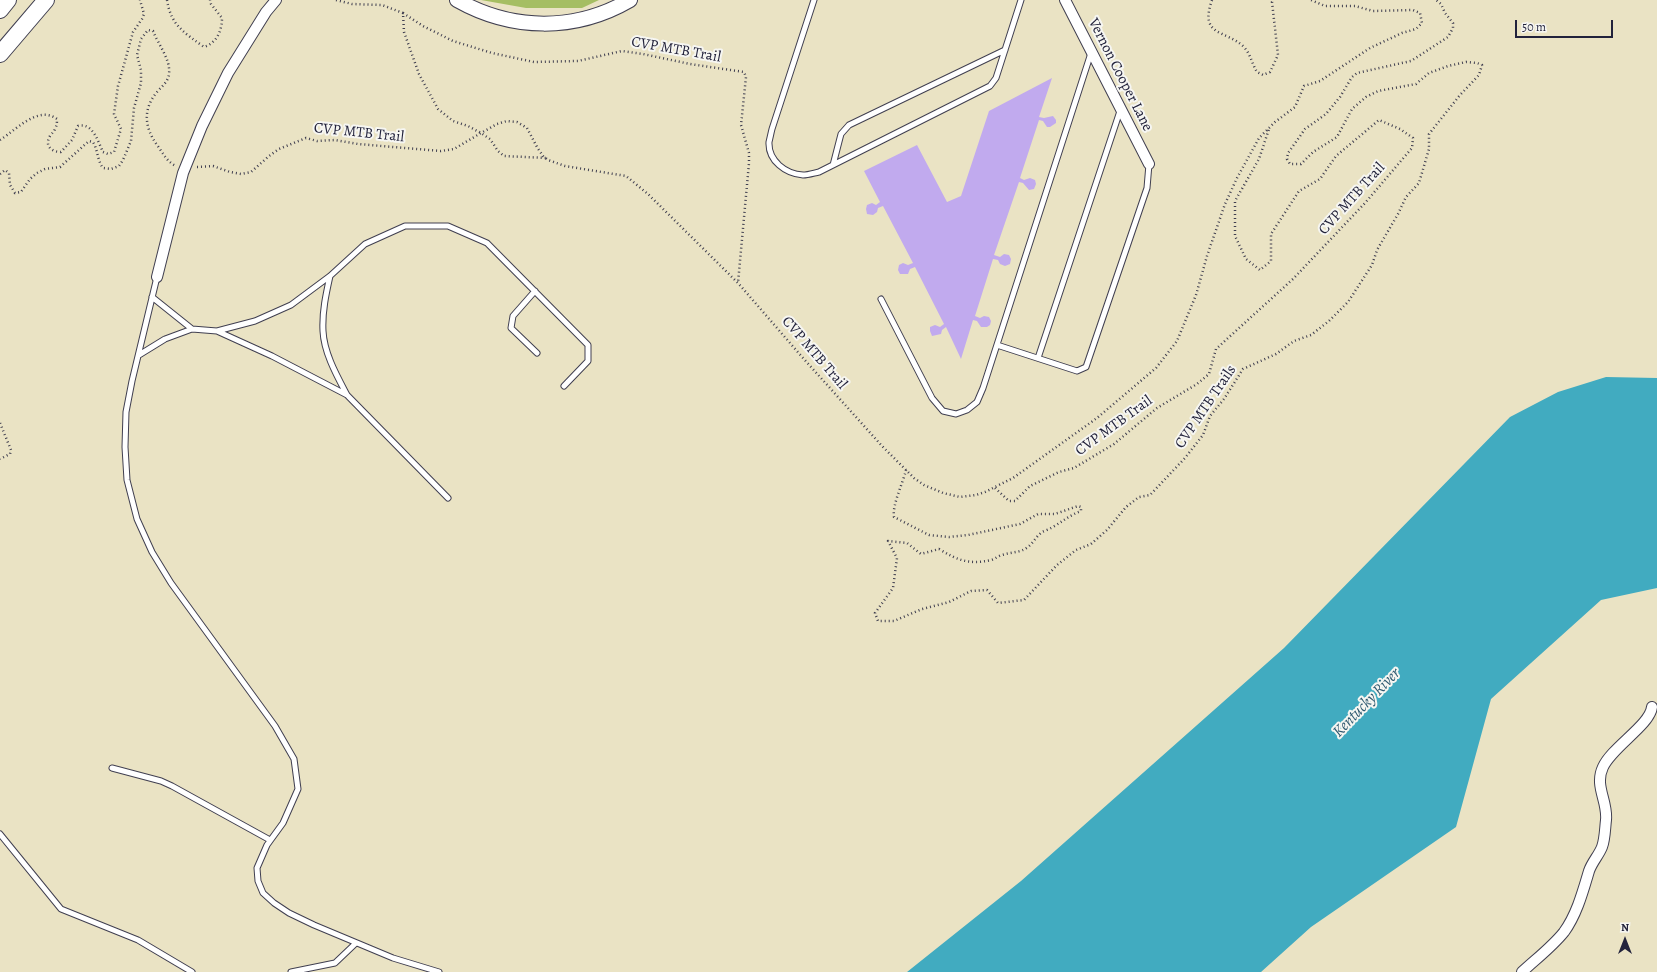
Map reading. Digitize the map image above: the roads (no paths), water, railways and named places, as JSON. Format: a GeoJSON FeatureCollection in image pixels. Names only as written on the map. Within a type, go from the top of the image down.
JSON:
{"type":"FeatureCollection","features":[{"type":"Feature","properties":{"kind":"main road"},"geometry":{"type":"LineString","coordinates":[[0,10],[8,0]]}},
{"type":"Feature","properties":{"kind":"main road"},"geometry":{"type":"LineString","coordinates":[[1,52],[46,0]]}},
{"type":"Feature","properties":{"kind":"street"},"geometry":{"type":"LineString","coordinates":[[157,277],[183,173],[202,126],[228,73],[266,12],[276,0]]}},
{"type":"Feature","properties":{"kind":"street"},"geometry":{"type":"LineString","coordinates":[[457,0],[474,10],[499,18],[535,24],[562,23],[587,18],[611,10],[630,0]]}},
{"type":"Feature","properties":{"kind":"street","name":"Vernon Cooper Lane"},"geometry":{"type":"LineString","coordinates":[[1065,0],[1149,164]]}},
{"type":"Feature","properties":{"kind":"street"},"geometry":{"type":"LineString","coordinates":[[1522,972],[1564,932],[1572,917],[1604,839],[1607,811],[1600,791],[1601,772],[1607,759],[1618,746],[1649,716],[1652,707]]}},
{"type":"Feature","properties":{"kind":"lane"},"geometry":{"type":"LineString","coordinates":[[814,0],[769,142],[771,153],[777,164],[789,172],[804,175],[819,172],[990,86],[996,78],[1021,0]]}},
{"type":"Feature","properties":{"kind":"lane"},"geometry":{"type":"LineString","coordinates":[[832,165],[841,134],[849,125],[1005,50]]}},
{"type":"Feature","properties":{"kind":"lane"},"geometry":{"type":"LineString","coordinates":[[881,299],[932,398],[943,411],[956,414],[967,410],[978,402],[1091,52]]}},
{"type":"Feature","properties":{"kind":"lane"},"geometry":{"type":"LineString","coordinates":[[1038,358],[1121,109]]}},
{"type":"Feature","properties":{"kind":"lane"},"geometry":{"type":"LineString","coordinates":[[997,345],[1078,370],[1086,367],[1146,188],[1149,164]]}},
{"type":"Feature","properties":{"kind":"lane"},"geometry":{"type":"LineString","coordinates":[[217,331],[254,321],[292,305],[330,276],[365,244],[405,226],[448,226],[487,243],[588,345],[588,360],[564,386]]}},
{"type":"Feature","properties":{"kind":"lane"},"geometry":{"type":"LineString","coordinates":[[330,276],[324,304],[323,332],[331,362],[347,395]]}},
{"type":"Feature","properties":{"kind":"lane"},"geometry":{"type":"LineString","coordinates":[[157,277],[126,412],[124,447],[127,480],[135,511],[152,552],[171,583],[275,726],[294,759],[298,789],[283,823],[270,840],[257,868],[258,881],[263,893],[288,913],[393,958],[439,972]]}},
{"type":"Feature","properties":{"kind":"lane"},"geometry":{"type":"LineString","coordinates":[[535,291],[512,316],[511,328],[537,353]]}},
{"type":"Feature","properties":{"kind":"lane"},"geometry":{"type":"LineString","coordinates":[[152,297],[192,328]]}},
{"type":"Feature","properties":{"kind":"lane"},"geometry":{"type":"LineString","coordinates":[[139,355],[164,339],[192,328],[217,331],[272,356],[347,395],[448,498]]}},
{"type":"Feature","properties":{"kind":"lane"},"geometry":{"type":"LineString","coordinates":[[112,768],[161,781],[172,786],[270,840]]}},
{"type":"Feature","properties":{"kind":"lane"},"geometry":{"type":"LineString","coordinates":[[0,834],[61,909],[138,940],[192,972]]}},
{"type":"Feature","properties":{"kind":"lane"},"geometry":{"type":"LineString","coordinates":[[291,972],[335,963],[356,943]]}},
{"type":"Feature","properties":{"kind":"water","name":"Kentucky River"},"geometry":{"type":"Polygon","coordinates":[[[1606,377],[1657,378],[1657,588],[1601,600],[1491,699],[1456,827],[1311,927],[1261,972],[907,972],[1021,881],[1284,648],[1510,417],[1558,392],[1606,377]]]}}]}
